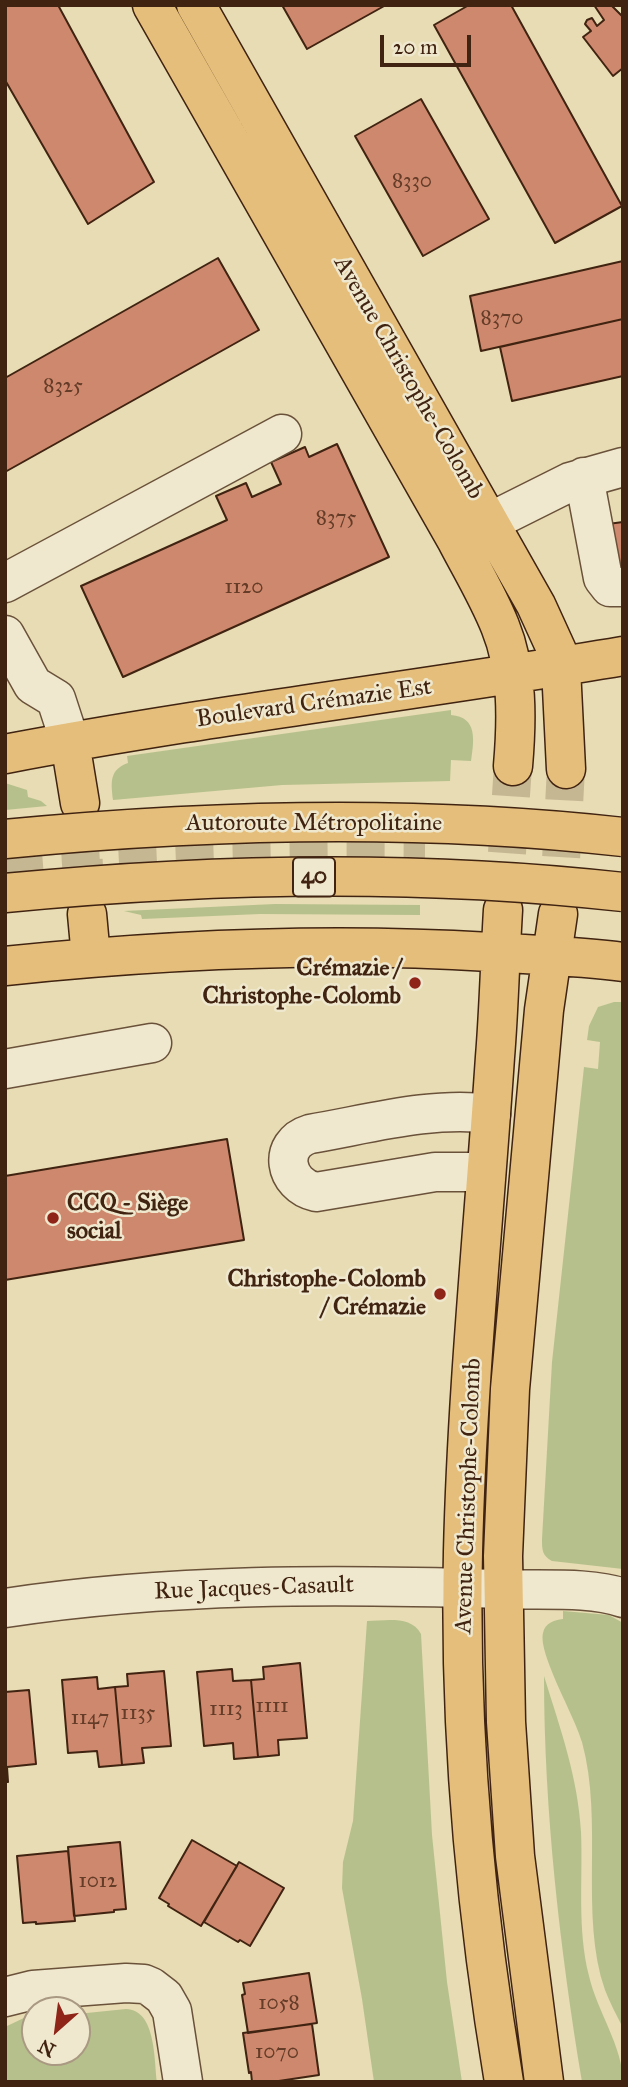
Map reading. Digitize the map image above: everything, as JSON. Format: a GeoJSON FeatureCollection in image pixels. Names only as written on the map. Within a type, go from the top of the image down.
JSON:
{"type":"FeatureCollection","features":[{"type":"Feature","properties":{"kind":"main road","name":"Avenue Christophe-Colomb"},"geometry":{"type":"LineString","coordinates":[[152,5],[456,539],[501,629],[512,675],[516,715],[513,765]]}},
{"type":"Feature","properties":{"kind":"main road","name":"Avenue Christophe-Colomb"},"geometry":{"type":"LineString","coordinates":[[195,5],[536,604],[561,668],[566,769]]}},
{"type":"Feature","properties":{"kind":"main road","name":"Boulevard Crémazie Est"},"geometry":{"type":"LineString","coordinates":[[5,754],[229,716],[561,668],[623,656]]}},
{"type":"Feature","properties":{"kind":"main road"},"geometry":{"type":"LineString","coordinates":[[70,742],[79,803]]}},
{"type":"Feature","properties":{"kind":"main road","name":"Autoroute Métropolitaine"},"geometry":{"type":"LineString","coordinates":[[5,839],[134,827],[345,821],[454,824],[623,837]]}},
{"type":"Feature","properties":{"kind":"main road","name":"40"},"geometry":{"type":"LineString","coordinates":[[5,893],[169,881],[284,877],[442,880],[623,892]]}},
{"type":"Feature","properties":{"kind":"main road","name":"Avenue Christophe-Colomb"},"geometry":{"type":"LineString","coordinates":[[503,910],[465,1482],[463,1588],[466,1710],[475,1857],[491,1999],[504,2082]]}},
{"type":"Feature","properties":{"kind":"main road"},"geometry":{"type":"LineString","coordinates":[[88,914],[91,957]]}},
{"type":"Feature","properties":{"kind":"main road","name":"Avenue Christophe-Colomb"},"geometry":{"type":"LineString","coordinates":[[544,2082],[530,1991],[515,1856],[508,1757],[503,1590],[511,1377],[544,1010],[558,914]]}},
{"type":"Feature","properties":{"kind":"main road"},"geometry":{"type":"LineString","coordinates":[[5,966],[208,949],[303,947],[553,954],[623,962]]}},
{"type":"Feature","properties":{"kind":"street"},"geometry":{"type":"LineString","coordinates":[[5,583],[282,434]]}},
{"type":"Feature","properties":{"kind":"street"},"geometry":{"type":"LineString","coordinates":[[489,522],[584,477],[623,467]]}},
{"type":"Feature","properties":{"kind":"street"},"geometry":{"type":"LineString","coordinates":[[584,477],[604,582],[610,587],[623,587]]}},
{"type":"Feature","properties":{"kind":"street"},"geometry":{"type":"LineString","coordinates":[[5,635],[33,685],[56,699],[70,742]]}},
{"type":"Feature","properties":{"kind":"street"},"geometry":{"type":"LineString","coordinates":[[5,1069],[152,1044]]}},
{"type":"Feature","properties":{"kind":"street"},"geometry":{"type":"LineString","coordinates":[[486,1172],[435,1172],[316,1192],[302,1188],[297,1183],[290,1171],[289,1157],[298,1139],[310,1134],[437,1113],[468,1111],[491,1114]]}},
{"type":"Feature","properties":{"kind":"street","name":"Rue Jacques-Casault"},"geometry":{"type":"LineString","coordinates":[[5,1608],[121,1594],[251,1586],[592,1592],[623,1598]]}},
{"type":"Feature","properties":{"kind":"street"},"geometry":{"type":"LineString","coordinates":[[5,1997],[33,1990],[126,1983],[151,1987],[164,1997],[172,2011],[183,2082]]}},
{"type":"Feature","properties":{"kind":"green space"},"geometry":{"type":"Polygon","coordinates":[[[451,710],[451,715],[466,720],[470,725],[473,738],[471,761],[451,760],[450,781],[282,785],[113,800],[114,773],[128,763],[127,756],[451,710]]]}},
{"type":"Feature","properties":{"kind":"green space"},"geometry":{"type":"Polygon","coordinates":[[[5,783],[27,790],[28,797],[47,806],[5,810],[5,783]]]}},
{"type":"Feature","properties":{"kind":"green space"},"geometry":{"type":"Polygon","coordinates":[[[275,904],[420,905],[420,915],[260,914],[142,919],[141,915],[124,911],[275,904]]]}},
{"type":"Feature","properties":{"kind":"green space"},"geometry":{"type":"Polygon","coordinates":[[[623,1002],[623,1569],[552,1561],[544,1554],[542,1543],[552,1362],[584,1067],[598,1069],[600,1042],[587,1040],[589,1026],[598,1007],[623,1002]]]}},
{"type":"Feature","properties":{"kind":"green space"},"geometry":{"type":"Polygon","coordinates":[[[563,1611],[609,1615],[623,1623],[623,2028],[605,1990],[597,1961],[592,1900],[591,1804],[582,1742],[551,1670],[543,1643],[546,1627],[553,1621],[563,1619],[563,1611]]]}},
{"type":"Feature","properties":{"kind":"green space"},"geometry":{"type":"Polygon","coordinates":[[[367,1621],[404,1622],[417,1628],[421,1634],[432,1835],[447,1982],[462,2082],[374,2082],[342,1888],[343,1862],[353,1821],[367,1621]]]}},
{"type":"Feature","properties":{"kind":"green space"},"geometry":{"type":"Polygon","coordinates":[[[544,1676],[567,1753],[579,1812],[585,1958],[593,1989],[619,2056],[623,2082],[582,2082],[567,1981],[550,1829],[544,1676]]]}},
{"type":"Feature","properties":{"kind":"green space"},"geometry":{"type":"Polygon","coordinates":[[[126,2009],[136,2011],[143,2018],[152,2037],[157,2082],[5,2082],[5,2027],[21,2019],[21,2066],[91,2066],[91,2013],[126,2009]]]}},
{"type":"Feature","properties":{"kind":"building"},"geometry":{"type":"Polygon","coordinates":[[[5,5],[58,5],[154,182],[88,224],[5,80],[5,5]]]}},
{"type":"Feature","properties":{"kind":"building"},"geometry":{"type":"Polygon","coordinates":[[[282,5],[386,5],[307,49],[282,5]]]}},
{"type":"Feature","properties":{"kind":"building"},"geometry":{"type":"Polygon","coordinates":[[[469,5],[511,5],[622,206],[555,243],[434,25],[469,5]]]}},
{"type":"Feature","properties":{"kind":"building"},"geometry":{"type":"Polygon","coordinates":[[[594,5],[612,6],[623,17],[623,68],[613,76],[583,37],[591,31],[585,24],[587,20],[592,18],[597,26],[604,20],[594,5]]]}},
{"type":"Feature","properties":{"kind":"building"},"geometry":{"type":"Polygon","coordinates":[[[421,99],[489,219],[423,256],[355,136],[421,99]]]}},
{"type":"Feature","properties":{"kind":"building"},"geometry":{"type":"Polygon","coordinates":[[[218,258],[259,330],[5,472],[5,378],[218,258]]]}},
{"type":"Feature","properties":{"kind":"building"},"geometry":{"type":"Polygon","coordinates":[[[623,261],[623,319],[481,351],[470,296],[623,261]]]}},
{"type":"Feature","properties":{"kind":"building"},"geometry":{"type":"Polygon","coordinates":[[[623,319],[623,376],[512,401],[500,347],[623,319]]]}},
{"type":"Feature","properties":{"kind":"building"},"geometry":{"type":"Polygon","coordinates":[[[337,444],[389,557],[123,677],[81,586],[227,520],[216,496],[246,483],[252,497],[281,484],[271,462],[305,447],[309,457],[337,444]]]}},
{"type":"Feature","properties":{"kind":"building"},"geometry":{"type":"Polygon","coordinates":[[[623,522],[623,574],[616,575],[608,524],[623,522]]]}},
{"type":"Feature","properties":{"kind":"building"},"geometry":{"type":"Polygon","coordinates":[[[227,1139],[244,1240],[5,1280],[5,1176],[227,1139]]]}},
{"type":"Feature","properties":{"kind":"building"},"geometry":{"type":"Polygon","coordinates":[[[300,1663],[307,1738],[278,1740],[279,1755],[258,1757],[251,1680],[264,1679],[263,1667],[300,1663]]]}},
{"type":"Feature","properties":{"kind":"building"},"geometry":{"type":"Polygon","coordinates":[[[232,1669],[233,1681],[251,1680],[258,1757],[234,1759],[233,1743],[204,1746],[197,1672],[232,1669]]]}},
{"type":"Feature","properties":{"kind":"building"},"geometry":{"type":"Polygon","coordinates":[[[164,1671],[171,1746],[142,1748],[144,1763],[122,1765],[115,1687],[128,1686],[127,1674],[164,1671]]]}},
{"type":"Feature","properties":{"kind":"building"},"geometry":{"type":"Polygon","coordinates":[[[97,1677],[98,1689],[115,1687],[122,1765],[99,1767],[97,1751],[68,1753],[62,1680],[97,1677]]]}},
{"type":"Feature","properties":{"kind":"building"},"geometry":{"type":"Polygon","coordinates":[[[29,1690],[36,1764],[7,1767],[8,1782],[5,1782],[5,1692],[29,1690]]]}},
{"type":"Feature","properties":{"kind":"building"},"geometry":{"type":"Polygon","coordinates":[[[192,1840],[237,1866],[201,1926],[159,1898],[192,1840]]]}},
{"type":"Feature","properties":{"kind":"building"},"geometry":{"type":"Polygon","coordinates":[[[120,1842],[126,1909],[74,1916],[68,1847],[120,1842]]]}},
{"type":"Feature","properties":{"kind":"building"},"geometry":{"type":"Polygon","coordinates":[[[68,1851],[75,1921],[23,1923],[17,1856],[68,1851]]]}},
{"type":"Feature","properties":{"kind":"building"},"geometry":{"type":"Polygon","coordinates":[[[239,1862],[284,1888],[250,1946],[204,1922],[239,1862]]]}},
{"type":"Feature","properties":{"kind":"building"},"geometry":{"type":"Polygon","coordinates":[[[309,1973],[317,2023],[248,2033],[242,1995],[245,1994],[243,1983],[309,1973]]]}},
{"type":"Feature","properties":{"kind":"building"},"geometry":{"type":"Polygon","coordinates":[[[312,2024],[319,2075],[252,2082],[243,2033],[312,2024]]]}},
{"type":"Feature","properties":{"kind":"tunnel"},"geometry":{"type":"LineString","coordinates":[[503,910],[513,766]]}},
{"type":"Feature","properties":{"kind":"tunnel"},"geometry":{"type":"LineString","coordinates":[[558,914],[566,769]]}},
{"type":"Feature","properties":{"kind":"tunnel"},"geometry":{"type":"LineString","coordinates":[[80,803],[87,914]]}},
{"type":"Feature","properties":{"kind":"tunnel"},"geometry":{"type":"LineString","coordinates":[[5,866],[215,854],[425,852]]}},
{"type":"Feature","properties":{"kind":"place","name":"Crémazie / Christophe-Colomb"},"geometry":{"type":"Point","coordinates":[415,983]}},
{"type":"Feature","properties":{"kind":"place","name":"CCQ - Siège social"},"geometry":{"type":"Point","coordinates":[53,1218]}},
{"type":"Feature","properties":{"kind":"place","name":"Christophe-Colomb / Crémazie"},"geometry":{"type":"Point","coordinates":[440,1294]}}]}
